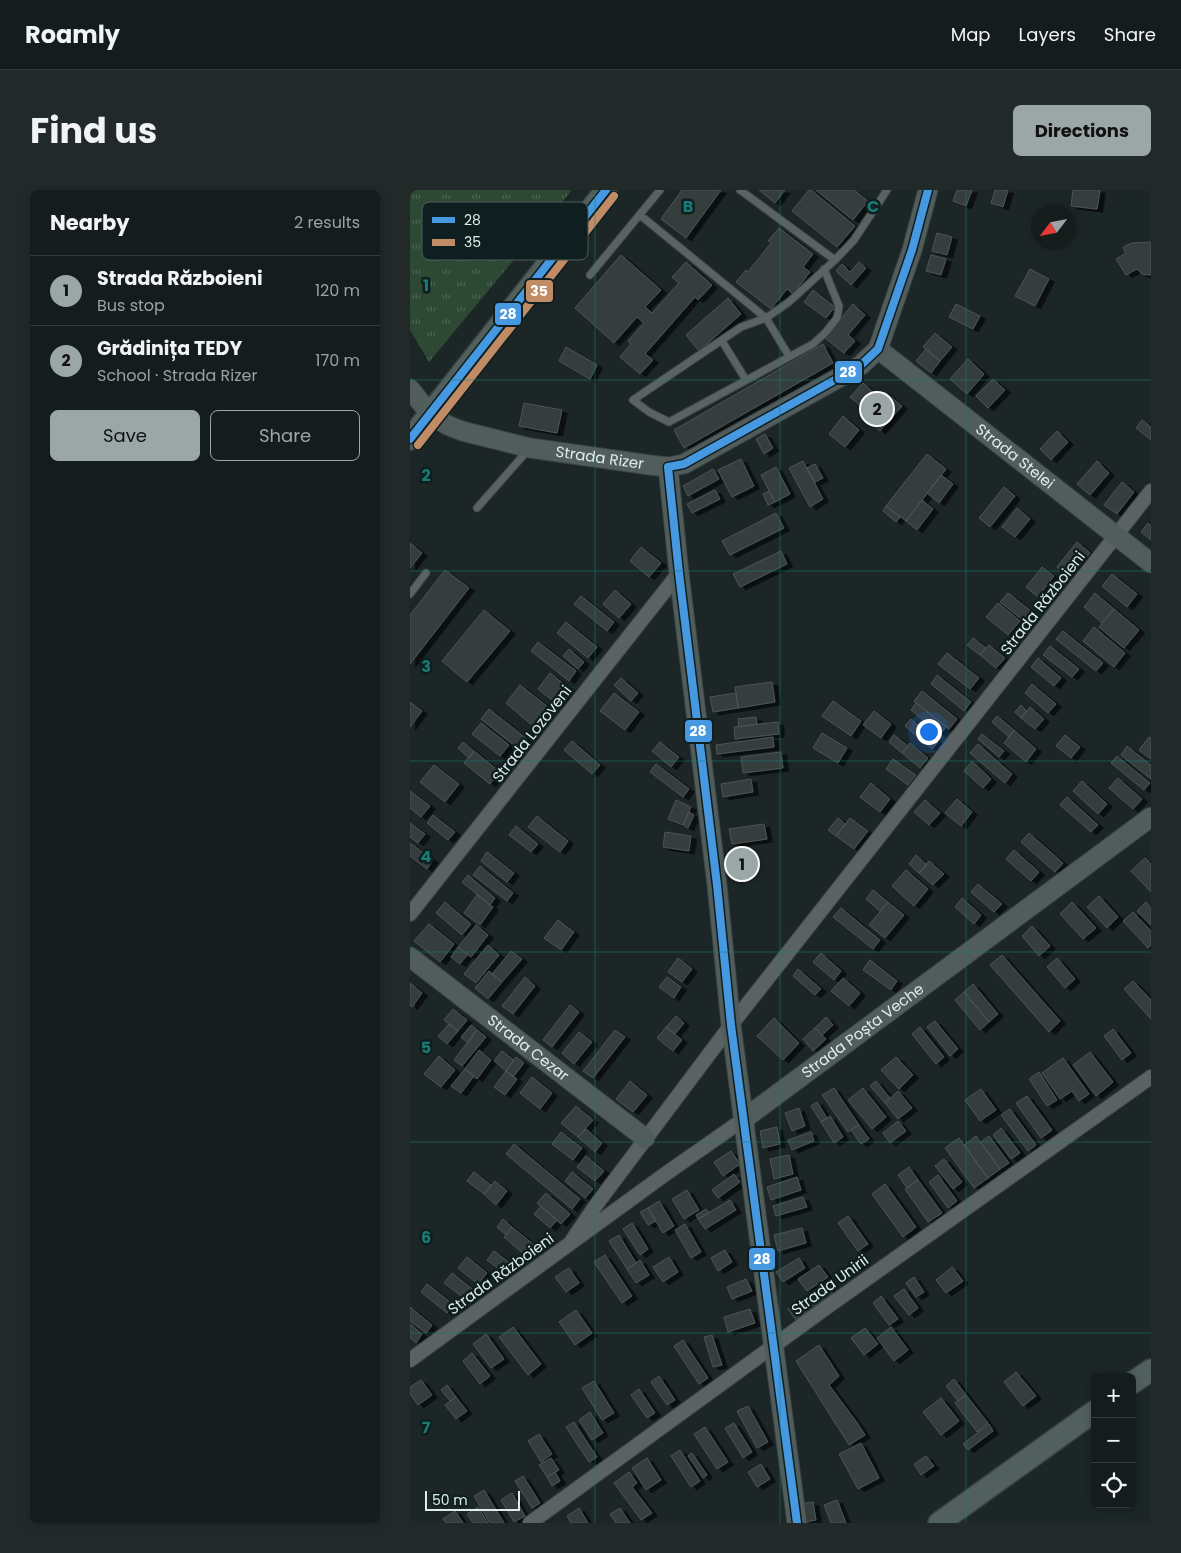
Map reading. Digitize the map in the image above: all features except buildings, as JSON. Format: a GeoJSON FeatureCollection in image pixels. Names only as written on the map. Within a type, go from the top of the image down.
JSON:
{"type":"FeatureCollection","features":[{"type":"Feature","properties":{"kind":"main road"},"geometry":{"type":"LineString","coordinates":[[588,213],[606,190]]}},
{"type":"Feature","properties":{"kind":"main road"},"geometry":{"type":"LineString","coordinates":[[410,439],[551,260]]}},
{"type":"Feature","properties":{"kind":"main road"},"geometry":{"type":"LineString","coordinates":[[1136,1380],[1151,1370]]}},
{"type":"Feature","properties":{"kind":"main road"},"geometry":{"type":"LineString","coordinates":[[948,1519],[1091,1413]]}},
{"type":"Feature","properties":{"kind":"street"},"geometry":{"type":"LineString","coordinates":[[878,349],[912,250],[928,190]]}},
{"type":"Feature","properties":{"kind":"street","name":"Strada Rizer"},"geometry":{"type":"LineString","coordinates":[[410,389],[430,414],[462,432],[530,448],[668,467],[684,464],[809,395],[861,364],[878,349]]}},
{"type":"Feature","properties":{"kind":"street","name":"Strada Stelei"},"geometry":{"type":"LineString","coordinates":[[878,349],[1151,563]]}},
{"type":"Feature","properties":{"kind":"street"},"geometry":{"type":"LineString","coordinates":[[668,467],[717,886],[731,1025],[797,1523]]}},
{"type":"Feature","properties":{"kind":"street","name":"Strada Războieni"},"geometry":{"type":"LineString","coordinates":[[410,1360],[571,1242],[645,1138],[731,1025],[1151,491]]}},
{"type":"Feature","properties":{"kind":"street","name":"Strada Lozoveni"},"geometry":{"type":"LineString","coordinates":[[410,914],[679,573]]}},
{"type":"Feature","properties":{"kind":"street","name":"Strada Poșta Veche"},"geometry":{"type":"LineString","coordinates":[[571,1242],[744,1119],[1151,817]]}},
{"type":"Feature","properties":{"kind":"street","name":"Strada Cezar"},"geometry":{"type":"LineString","coordinates":[[410,957],[645,1138]]}},
{"type":"Feature","properties":{"kind":"street","name":"Strada Unirii"},"geometry":{"type":"LineString","coordinates":[[530,1523],[1151,1077]]}},
{"type":"Feature","properties":{"kind":"lane"},"geometry":{"type":"LineString","coordinates":[[590,275],[660,190]]}},
{"type":"Feature","properties":{"kind":"lane"},"geometry":{"type":"LineString","coordinates":[[740,190],[835,260]]}},
{"type":"Feature","properties":{"kind":"lane"},"geometry":{"type":"LineString","coordinates":[[824,269],[839,306],[837,318],[813,344],[669,422],[649,412],[633,400],[741,327],[766,318],[789,302],[854,240],[887,190]]}},
{"type":"Feature","properties":{"kind":"lane"},"geometry":{"type":"LineString","coordinates":[[640,214],[766,318],[789,356]]}},
{"type":"Feature","properties":{"kind":"lane"},"geometry":{"type":"LineString","coordinates":[[722,341],[746,380]]}},
{"type":"Feature","properties":{"kind":"lane"},"geometry":{"type":"LineString","coordinates":[[477,508],[530,448]]}},
{"type":"Feature","properties":{"kind":"lane"},"geometry":{"type":"LineString","coordinates":[[410,594],[426,573]]}},
{"type":"Feature","properties":{"kind":"green space"},"geometry":{"type":"Polygon","coordinates":[[[410,190],[572,190],[562,202],[422,202],[422,260],[514,260],[429,362],[410,330],[410,190]]]}},
{"type":"Feature","properties":{"kind":"transit line","name":"28"},"geometry":{"type":"LineString","coordinates":[[588,213],[606,190]]}},
{"type":"Feature","properties":{"kind":"transit line","name":"28"},"geometry":{"type":"LineString","coordinates":[[668,467],[684,464],[849,372],[861,365],[878,349],[912,250],[928,190]]}},
{"type":"Feature","properties":{"kind":"transit line","name":"35"},"geometry":{"type":"LineString","coordinates":[[588,229],[614,196]]}},
{"type":"Feature","properties":{"kind":"transit line","name":"28"},"geometry":{"type":"LineString","coordinates":[[410,439],[551,260]]}},
{"type":"Feature","properties":{"kind":"transit line","name":"35"},"geometry":{"type":"LineString","coordinates":[[418,445],[564,260]]}},
{"type":"Feature","properties":{"kind":"transit line","name":"28"},"geometry":{"type":"LineString","coordinates":[[668,467],[717,885],[731,1025],[797,1523]]}},
{"type":"Feature","properties":{"kind":"place","name":"Grădinița TEDY"},"geometry":{"type":"Point","coordinates":[877,409]}},
{"type":"Feature","properties":{"kind":"place","name":"Strada Războieni"},"geometry":{"type":"Point","coordinates":[742,864]}}]}
